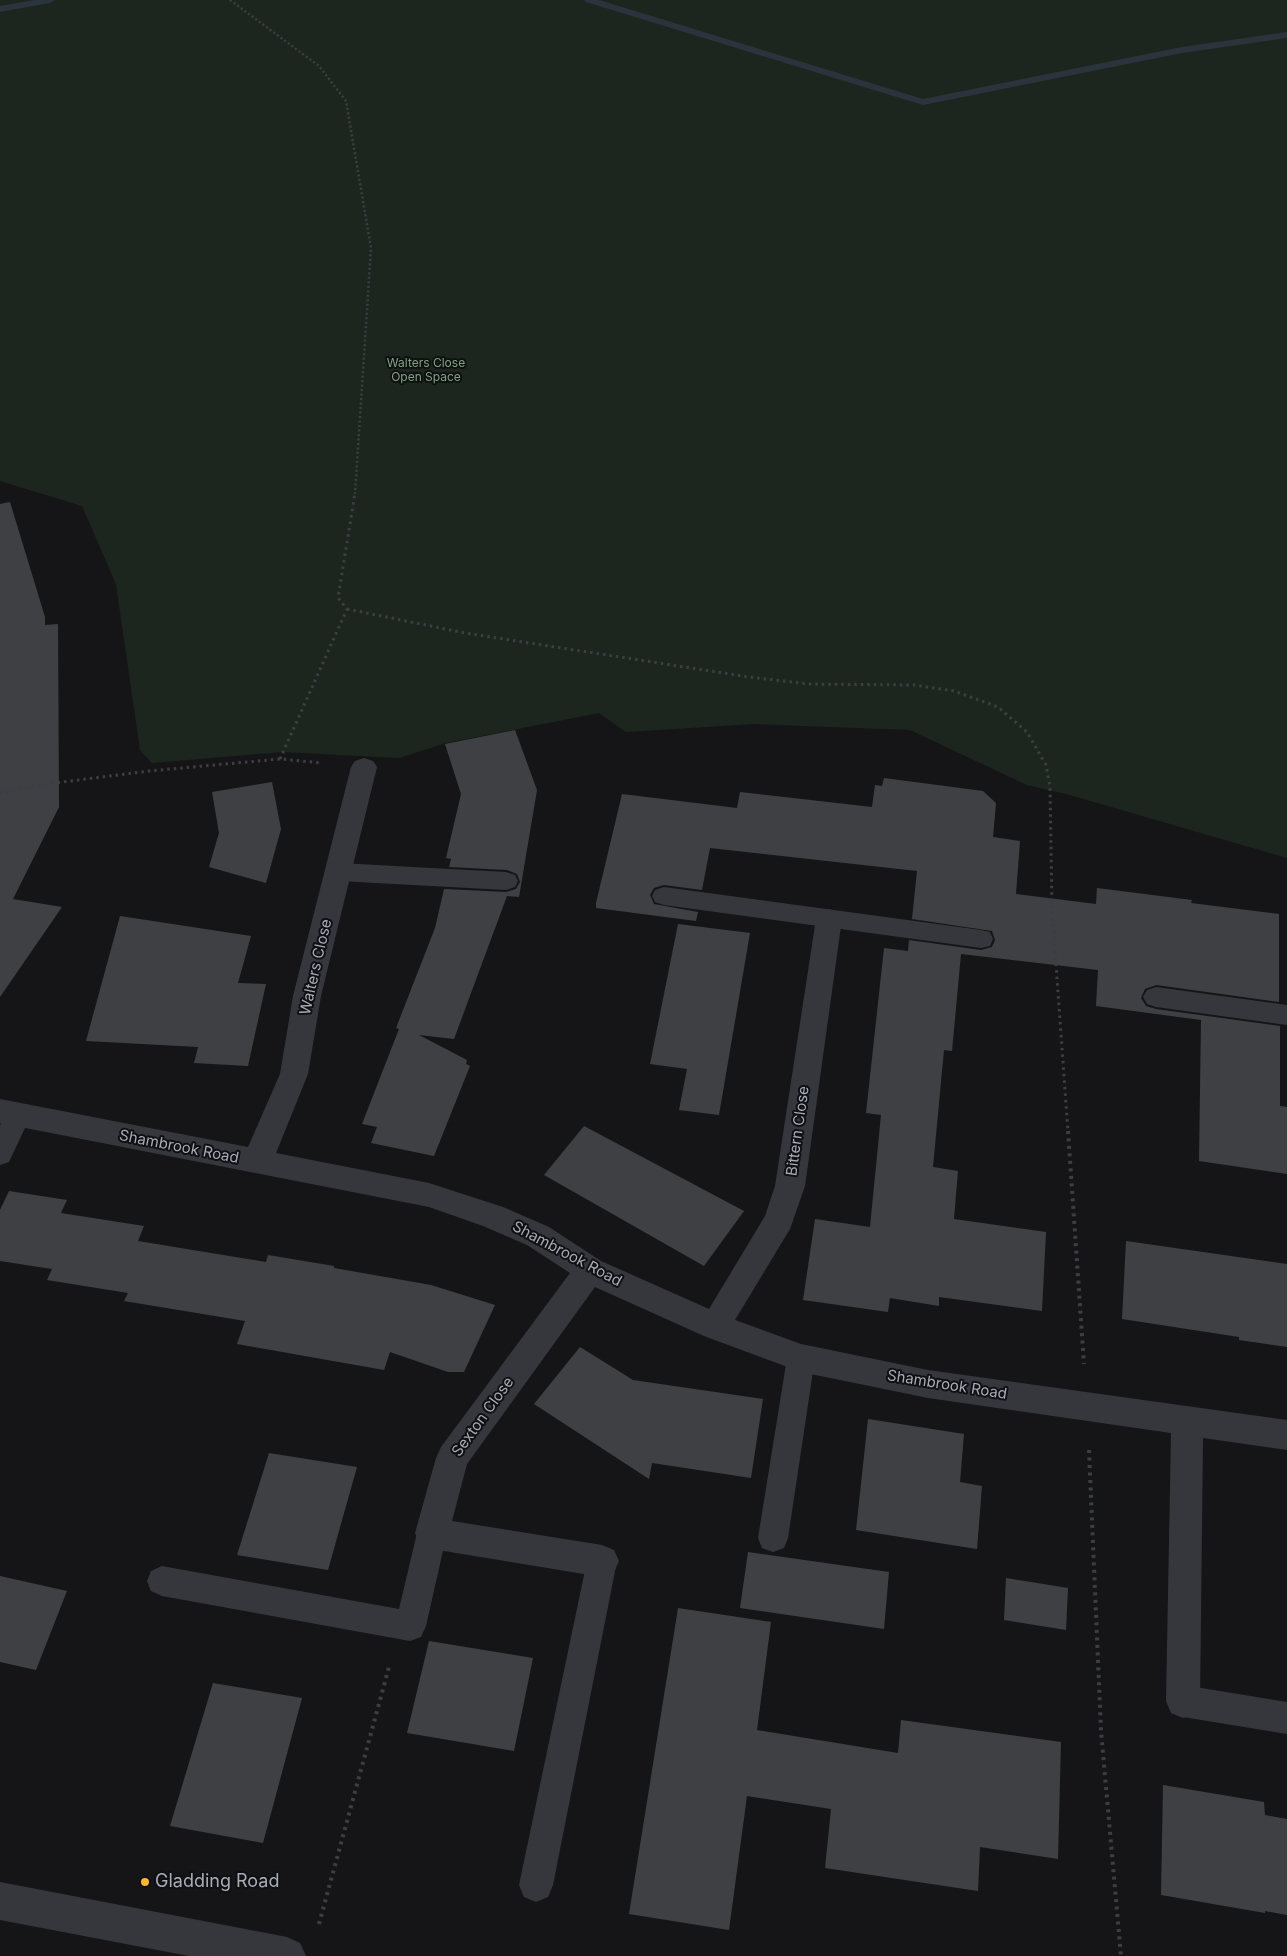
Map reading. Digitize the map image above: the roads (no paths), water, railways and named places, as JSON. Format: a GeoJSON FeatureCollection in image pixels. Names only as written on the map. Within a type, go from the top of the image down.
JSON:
{"type":"FeatureCollection","features":[{"type":"Feature","properties":{"kind":"street","name":"Walters Close"},"geometry":{"type":"LineString","coordinates":[[257,1162],[294,1074],[307,996],[364,767]]}},
{"type":"Feature","properties":{"kind":"street","name":"Bittern Close"},"geometry":{"type":"LineString","coordinates":[[715,1326],[779,1220],[790,1186],[829,919]]}},
{"type":"Feature","properties":{"kind":"street","name":"Shambrook Road"},"geometry":{"type":"LineString","coordinates":[[9,1113],[429,1195],[492,1216],[538,1236],[590,1270],[715,1326],[801,1358],[928,1384],[1287,1435]]}},
{"type":"Feature","properties":{"kind":"street","name":"Sexton Close"},"geometry":{"type":"LineString","coordinates":[[432,1533],[452,1458],[590,1270]]}},
{"type":"Feature","properties":{"kind":"street"},"geometry":{"type":"LineString","coordinates":[[1184,1701],[1187,1420]]}},
{"type":"Feature","properties":{"kind":"street"},"geometry":{"type":"LineString","coordinates":[[432,1533],[602,1561]]}},
{"type":"Feature","properties":{"kind":"street"},"geometry":{"type":"LineString","coordinates":[[0,1901],[287,1956]]}},
{"type":"Feature","properties":{"kind":"lane"},"geometry":{"type":"LineString","coordinates":[[338,872],[506,881]]}},
{"type":"Feature","properties":{"kind":"lane"},"geometry":{"type":"LineString","coordinates":[[664,896],[981,939]]}},
{"type":"Feature","properties":{"kind":"lane"},"geometry":{"type":"LineString","coordinates":[[1156,997],[1287,1015]]}},
{"type":"Feature","properties":{"kind":"lane"},"geometry":{"type":"LineString","coordinates":[[0,1154],[9,1113]]}},
{"type":"Feature","properties":{"kind":"lane"},"geometry":{"type":"LineString","coordinates":[[774,1538],[801,1358]]}},
{"type":"Feature","properties":{"kind":"lane"},"geometry":{"type":"LineString","coordinates":[[162,1581],[410,1626],[432,1533]]}},
{"type":"Feature","properties":{"kind":"lane"},"geometry":{"type":"LineString","coordinates":[[536,1884],[602,1561]]}},
{"type":"Feature","properties":{"kind":"lane"},"geometry":{"type":"LineString","coordinates":[[1184,1701],[1287,1718]]}},
{"type":"Feature","properties":{"kind":"waterway"},"geometry":{"type":"LineString","coordinates":[[0,9],[50,0]]}},
{"type":"Feature","properties":{"kind":"waterway"},"geometry":{"type":"LineString","coordinates":[[589,0],[923,102],[1182,50],[1287,35]]}},
{"type":"Feature","properties":{"kind":"place","name":"Gladding Road"},"geometry":{"type":"Point","coordinates":[145,1882]}},
{"type":"Feature","properties":{"kind":"park label","name":"Walters Close Open Space"},"geometry":{"type":"Point","coordinates":[426,370]}}]}
